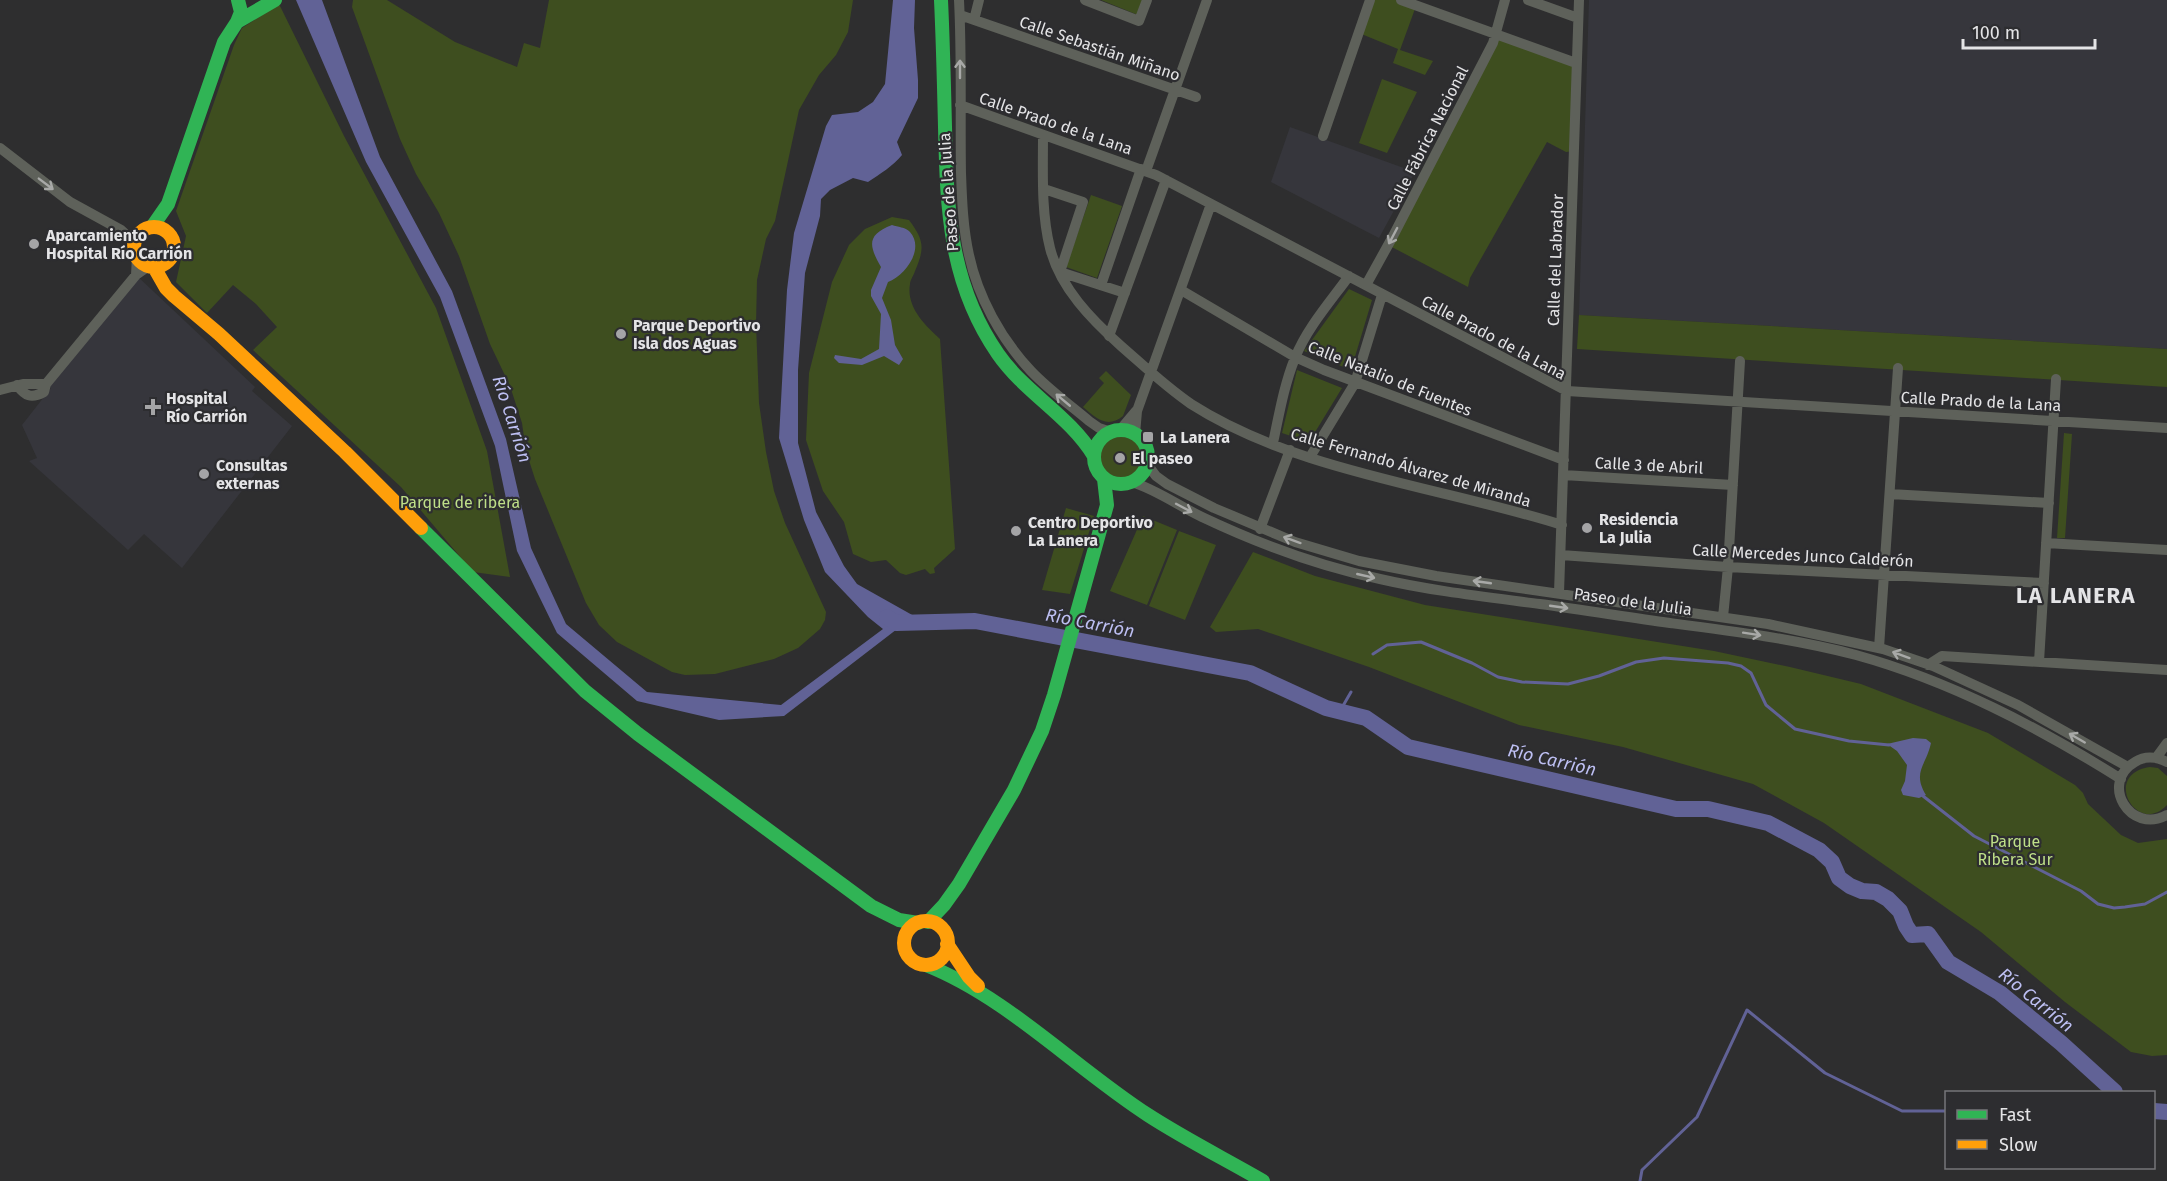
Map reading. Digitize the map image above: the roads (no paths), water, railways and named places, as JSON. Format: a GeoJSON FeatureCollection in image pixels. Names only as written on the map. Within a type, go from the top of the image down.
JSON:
{"type":"FeatureCollection","features":[{"type":"Feature","properties":{"kind":"main road"},"geometry":{"type":"LineString","coordinates":[[152,227],[167,231],[174,247],[171,258],[157,265],[140,261],[136,250],[141,232],[152,227],[168,204],[218,57],[241,12],[238,0]]}},
{"type":"Feature","properties":{"kind":"main road"},"geometry":{"type":"LineString","coordinates":[[246,0],[270,2]]}},
{"type":"Feature","properties":{"kind":"main road","name":"Paseo de la Julia"},"geometry":{"type":"LineString","coordinates":[[941,0],[949,231],[961,283],[970,307],[984,333],[1006,364],[1032,392],[1080,435],[1094,456]]}},
{"type":"Feature","properties":{"kind":"main road"},"geometry":{"type":"LineString","coordinates":[[237,22],[270,2]]}},
{"type":"Feature","properties":{"kind":"main road"},"geometry":{"type":"LineString","coordinates":[[167,231],[168,204]]}},
{"type":"Feature","properties":{"kind":"main road"},"geometry":{"type":"LineString","coordinates":[[157,265],[166,288],[219,334],[345,452],[585,691],[656,747],[871,906],[904,922],[923,922],[939,926],[969,977],[992,1001]]}},
{"type":"Feature","properties":{"kind":"main road"},"geometry":{"type":"LineString","coordinates":[[1107,505],[1126,483],[1142,475],[1147,464],[1146,447],[1135,434],[1110,434],[1096,446],[1095,466],[1104,479],[1111,483],[1126,483]]}},
{"type":"Feature","properties":{"kind":"main road","name":"Paseo de la Julia"},"geometry":{"type":"LineString","coordinates":[[1080,435],[1090,439],[1110,434]]}},
{"type":"Feature","properties":{"kind":"main road"},"geometry":{"type":"LineString","coordinates":[[904,946],[907,932],[944,905],[959,884],[1023,773],[1042,731],[1107,505],[1104,479]]}},
{"type":"Feature","properties":{"kind":"main road"},"geometry":{"type":"LineString","coordinates":[[926,965],[933,964],[943,956],[952,906],[959,884]]}},
{"type":"Feature","properties":{"kind":"main road"},"geometry":{"type":"LineString","coordinates":[[871,906],[904,946],[912,961],[946,973],[992,1001],[1148,1115],[1263,1181]]}},
{"type":"Feature","properties":{"kind":"street","name":"Paseo de la Julia"},"geometry":{"type":"LineString","coordinates":[[959,0],[964,231],[979,290],[998,325],[1031,371],[1089,422],[1110,434]]}},
{"type":"Feature","properties":{"kind":"street"},"geometry":{"type":"LineString","coordinates":[[974,20],[979,0]]}},
{"type":"Feature","properties":{"kind":"street"},"geometry":{"type":"LineString","coordinates":[[1090,1],[1139,21],[1147,0]]}},
{"type":"Feature","properties":{"kind":"street"},"geometry":{"type":"LineString","coordinates":[[1101,285],[1207,0]]}},
{"type":"Feature","properties":{"kind":"street"},"geometry":{"type":"LineString","coordinates":[[1323,136],[1370,0]]}},
{"type":"Feature","properties":{"kind":"street"},"geometry":{"type":"LineString","coordinates":[[1401,0],[1432,5],[1496,35],[1576,63]]}},
{"type":"Feature","properties":{"kind":"street","name":"Calle Fábrica Nacional"},"geometry":{"type":"LineString","coordinates":[[1366,285],[1496,35],[1505,0]]}},
{"type":"Feature","properties":{"kind":"street"},"geometry":{"type":"LineString","coordinates":[[1528,0],[1578,18]]}},
{"type":"Feature","properties":{"kind":"street","name":"Calle del Labrador"},"geometry":{"type":"LineString","coordinates":[[1559,593],[1579,0]]}},
{"type":"Feature","properties":{"kind":"street","name":"Calle Sebastián Miñano"},"geometry":{"type":"LineString","coordinates":[[960,15],[1196,97]]}},
{"type":"Feature","properties":{"kind":"street","name":"Calle Prado de la Lana"},"geometry":{"type":"LineString","coordinates":[[960,105],[1166,180],[1567,391],[2167,428]]}},
{"type":"Feature","properties":{"kind":"street","name":"Calle Fernando Álvarez de Miranda"},"geometry":{"type":"LineString","coordinates":[[1043,135],[1044,189],[1050,249],[1067,287],[1079,304],[1109,336],[1191,404],[1232,426],[1310,457],[1562,525]]}},
{"type":"Feature","properties":{"kind":"street"},"geometry":{"type":"LineString","coordinates":[[0,148],[70,202],[121,230],[136,250],[136,275]]}},
{"type":"Feature","properties":{"kind":"street"},"geometry":{"type":"LineString","coordinates":[[1109,336],[1166,180]]}},
{"type":"Feature","properties":{"kind":"street"},"geometry":{"type":"LineString","coordinates":[[1044,189],[1083,202],[1060,272],[1125,293]]}},
{"type":"Feature","properties":{"kind":"street"},"geometry":{"type":"LineString","coordinates":[[1135,434],[1137,411],[1211,204]]}},
{"type":"Feature","properties":{"kind":"street"},"geometry":{"type":"LineString","coordinates":[[0,390],[17,385],[46,384],[136,275],[157,265]]}},
{"type":"Feature","properties":{"kind":"street"},"geometry":{"type":"LineString","coordinates":[[1273,443],[1295,357],[1306,336],[1349,276]]}},
{"type":"Feature","properties":{"kind":"street","name":"Calle Natalio de Fuentes"},"geometry":{"type":"LineString","coordinates":[[1181,290],[1295,357],[1355,383],[1564,460]]}},
{"type":"Feature","properties":{"kind":"street"},"geometry":{"type":"LineString","coordinates":[[1310,457],[1355,383],[1382,295]]}},
{"type":"Feature","properties":{"kind":"street"},"geometry":{"type":"LineString","coordinates":[[1723,617],[1740,361]]}},
{"type":"Feature","properties":{"kind":"street"},"geometry":{"type":"LineString","coordinates":[[1879,648],[1898,368]]}},
{"type":"Feature","properties":{"kind":"street"},"geometry":{"type":"LineString","coordinates":[[2039,662],[2056,379]]}},
{"type":"Feature","properties":{"kind":"street"},"geometry":{"type":"LineString","coordinates":[[1110,434],[1137,411]]}},
{"type":"Feature","properties":{"kind":"street"},"geometry":{"type":"LineString","coordinates":[[1260,528],[1290,450]]}},
{"type":"Feature","properties":{"kind":"street","name":"Paseo de la Julia"},"geometry":{"type":"LineString","coordinates":[[1147,464],[1156,476],[1167,484],[1214,508],[1295,542],[1359,561],[1436,576],[1808,631],[1879,648],[1928,664],[2018,705],[2128,766]]}},
{"type":"Feature","properties":{"kind":"street","name":"Calle 3 de Abril"},"geometry":{"type":"LineString","coordinates":[[1563,475],[1733,485]]}},
{"type":"Feature","properties":{"kind":"street","name":"Paseo de la Julia"},"geometry":{"type":"LineString","coordinates":[[1126,483],[1147,487],[1201,516],[1268,545],[1351,573],[1485,597],[1753,634],[1853,654],[1890,665],[1954,689],[1994,708],[2055,740],[2121,779]]}},
{"type":"Feature","properties":{"kind":"street"},"geometry":{"type":"LineString","coordinates":[[1890,494],[2049,503]]}},
{"type":"Feature","properties":{"kind":"street"},"geometry":{"type":"LineString","coordinates":[[2046,543],[2167,550]]}},
{"type":"Feature","properties":{"kind":"street","name":"Calle Mercedes Junco Calderón"},"geometry":{"type":"LineString","coordinates":[[1561,555],[1728,567],[2044,583]]}},
{"type":"Feature","properties":{"kind":"street"},"geometry":{"type":"LineString","coordinates":[[1928,664],[1942,656],[2167,670]]}},
{"type":"Feature","properties":{"kind":"street"},"geometry":{"type":"LineString","coordinates":[[2156,758],[2167,742]]}},
{"type":"Feature","properties":{"kind":"street"},"geometry":{"type":"LineString","coordinates":[[2167,762],[2156,758],[2141,759],[2128,766],[2121,779],[2119,794],[2123,805],[2133,815],[2154,820],[2167,815]]}},
{"type":"Feature","properties":{"kind":"water"},"geometry":{"type":"Polygon","coordinates":[[[296,0],[322,0],[380,157],[452,291],[506,439],[531,548],[566,624],[647,692],[781,705],[883,629],[868,617],[825,572],[804,520],[779,438],[787,290],[794,233],[826,126],[832,115],[858,112],[873,102],[885,84],[893,0],[915,0],[914,28],[918,98],[897,142],[902,155],[868,182],[853,178],[830,190],[821,199],[820,216],[805,273],[798,370],[798,443],[816,512],[844,566],[857,584],[914,616],[784,716],[719,720],[637,701],[557,633],[517,551],[495,446],[440,297],[366,162],[296,0]]]}},
{"type":"Feature","properties":{"kind":"water"},"geometry":{"type":"Polygon","coordinates":[[[892,225],[910,232],[915,246],[911,261],[901,274],[888,282],[882,298],[891,320],[895,345],[903,359],[899,365],[884,356],[862,365],[839,363],[834,358],[835,355],[861,359],[879,349],[881,314],[871,296],[871,290],[881,267],[874,253],[872,242],[878,233],[892,225]]]}},
{"type":"Feature","properties":{"kind":"water"},"geometry":{"type":"Polygon","coordinates":[[[1913,738],[1926,739],[1931,743],[1920,775],[1926,795],[1919,798],[1903,795],[1901,790],[1907,765],[1897,751],[1887,744],[1913,738]]]}},
{"type":"Feature","properties":{"kind":"waterway","name":"Río Carrión"},"geometry":{"type":"LineString","coordinates":[[887,617],[896,623],[975,621],[1250,673],[1326,708],[1366,718],[1408,747],[1676,809],[1708,809],[1768,823],[1819,850],[1832,862],[1839,878],[1850,886],[1862,891],[1876,892],[1888,899],[1900,911],[1912,935],[1928,934],[1948,962],[2000,993],[2061,1043],[2114,1091]]}},
{"type":"Feature","properties":{"kind":"waterway"},"geometry":{"type":"LineString","coordinates":[[1373,654],[1387,645],[1421,642],[1472,663],[1498,677],[1522,682],[1568,684],[1599,676],[1636,662],[1664,658],[1728,663],[1741,666],[1751,673],[1766,705],[1795,729],[1849,741],[1889,745]]}},
{"type":"Feature","properties":{"kind":"waterway"},"geometry":{"type":"LineString","coordinates":[[1340,711],[1351,692]]}},
{"type":"Feature","properties":{"kind":"waterway"},"geometry":{"type":"LineString","coordinates":[[1923,796],[1974,836],[2081,891],[2098,904],[2114,908],[2145,904],[2167,892]]}},
{"type":"Feature","properties":{"kind":"waterway"},"geometry":{"type":"LineString","coordinates":[[1640,1181],[1642,1170],[1697,1117],[1747,1010],[1825,1073],[1902,1111],[1945,1111]]}},
{"type":"Feature","properties":{"kind":"waterway","name":"Río Carrión"},"geometry":{"type":"LineString","coordinates":[[2155,1111],[2167,1112]]}},
{"type":"Feature","properties":{"kind":"place","name":"Aparcamiento Hospital Río Carrión"},"geometry":{"type":"Point","coordinates":[34,244]}},
{"type":"Feature","properties":{"kind":"place","name":"Parque Deportivo Isla dos Aguas"},"geometry":{"type":"Point","coordinates":[621,334]}},
{"type":"Feature","properties":{"kind":"place","name":"Hospital Río Carrión"},"geometry":{"type":"Point","coordinates":[153,407]}},
{"type":"Feature","properties":{"kind":"place","name":"La Lanera"},"geometry":{"type":"Point","coordinates":[1148,437]}},
{"type":"Feature","properties":{"kind":"place","name":"El paseo"},"geometry":{"type":"Point","coordinates":[1120,458]}},
{"type":"Feature","properties":{"kind":"place","name":"Consultas externas"},"geometry":{"type":"Point","coordinates":[204,474]}},
{"type":"Feature","properties":{"kind":"place","name":"Residencia La Julia"},"geometry":{"type":"Point","coordinates":[1587,528]}},
{"type":"Feature","properties":{"kind":"place","name":"Centro Deportivo La Lanera"},"geometry":{"type":"Point","coordinates":[1016,531]}},
{"type":"Feature","properties":{"kind":"district","name":"LA LANERA"},"geometry":{"type":"Point","coordinates":[2076,595]}},
{"type":"Feature","properties":{"kind":"park label","name":"Parque de ribera"},"geometry":{"type":"Point","coordinates":[460,502]}},
{"type":"Feature","properties":{"kind":"park label","name":"Parque Ribera Sur"},"geometry":{"type":"Point","coordinates":[2015,850]}}]}
